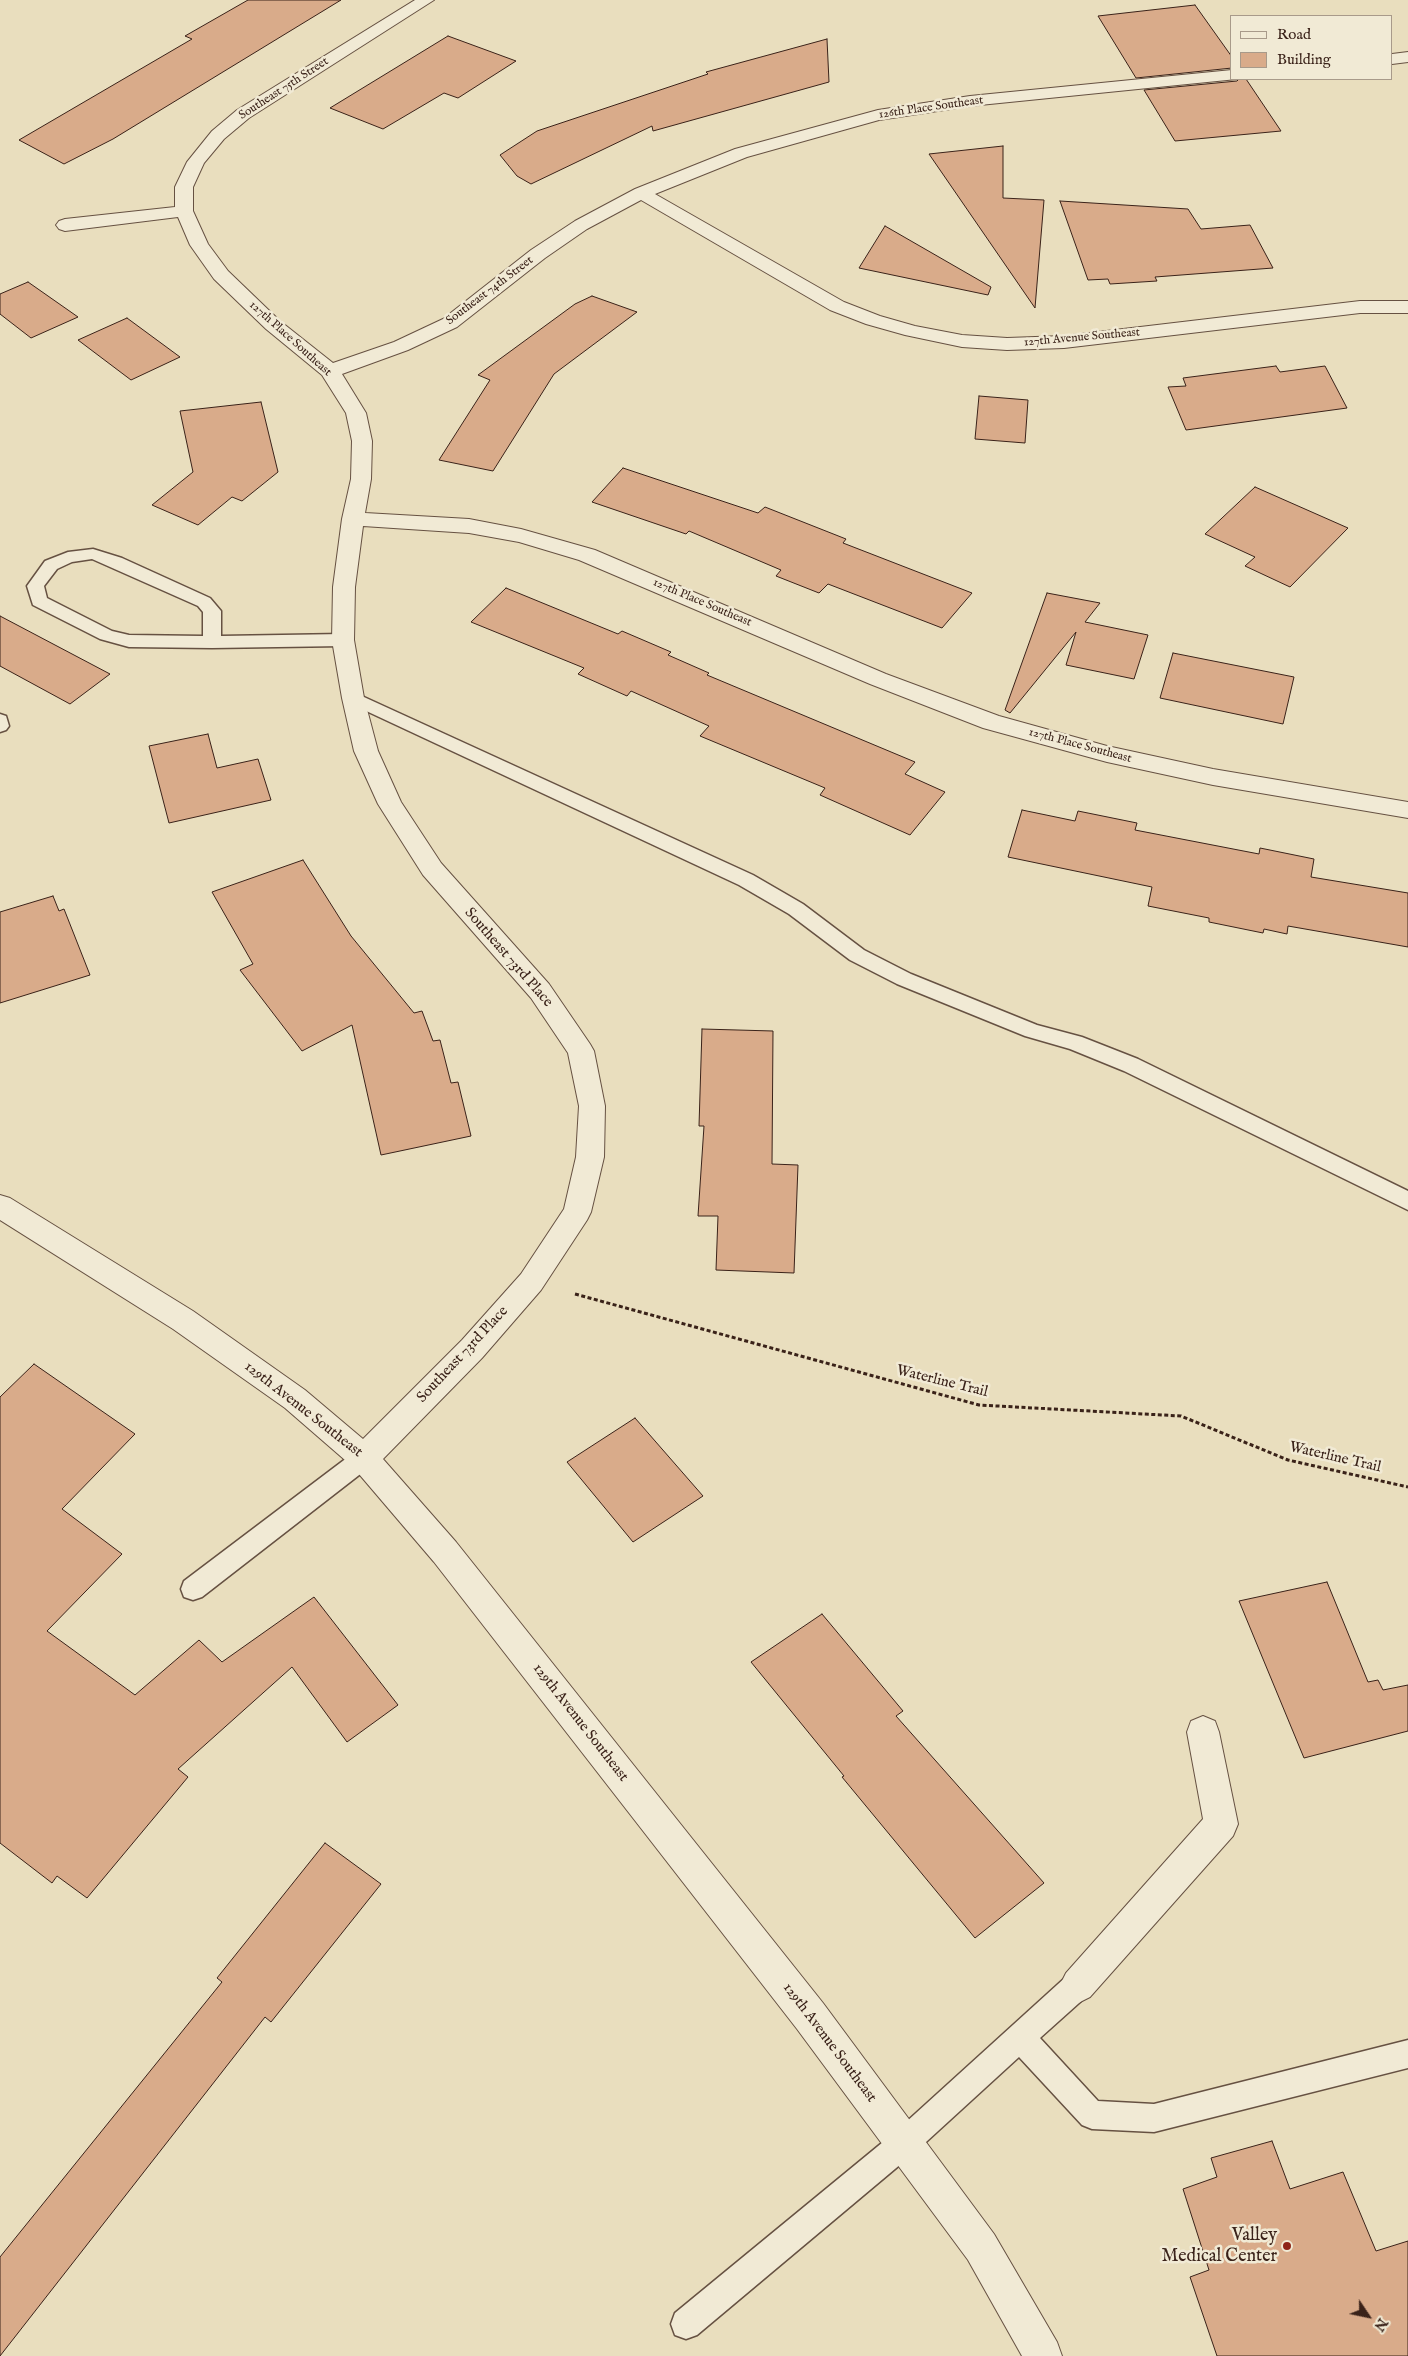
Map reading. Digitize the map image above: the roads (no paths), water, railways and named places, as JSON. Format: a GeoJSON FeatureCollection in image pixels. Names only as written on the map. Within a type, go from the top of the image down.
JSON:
{"type":"FeatureCollection","features":[{"type":"Feature","properties":{"kind":"street","name":"Southeast 75th Street"},"geometry":{"type":"LineString","coordinates":[[184,211],[184,187],[196,162],[218,135],[243,114],[426,0]]}},
{"type":"Feature","properties":{"kind":"street"},"geometry":{"type":"LineString","coordinates":[[1393,59],[1408,57]]}},
{"type":"Feature","properties":{"kind":"street","name":"126th Place Southeast"},"geometry":{"type":"LineString","coordinates":[[641,193],[741,153],[800,135],[878,115],[970,101],[1230,75]]}},
{"type":"Feature","properties":{"kind":"street","name":"127th Avenue Southeast"},"geometry":{"type":"LineString","coordinates":[[641,193],[837,306],[881,322],[962,341],[1007,344],[1064,342],[1360,307],[1408,307]]}},
{"type":"Feature","properties":{"kind":"street","name":"Southeast 74th Street"},"geometry":{"type":"LineString","coordinates":[[330,372],[402,346],[450,323],[545,249],[581,225],[641,193]]}},
{"type":"Feature","properties":{"kind":"street"},"geometry":{"type":"LineString","coordinates":[[65,225],[184,211]]}},
{"type":"Feature","properties":{"kind":"street","name":"127th Place Southeast"},"geometry":{"type":"LineString","coordinates":[[184,211],[199,245],[221,275],[273,324],[330,372],[356,413],[362,441],[361,479],[353,519],[470,526],[521,536],[587,554],[878,679],[991,722],[1106,754],[1213,777],[1408,810]]}},
{"type":"Feature","properties":{"kind":"street","name":"Southeast 73rd Place"},"geometry":{"type":"LineString","coordinates":[[353,519],[344,587],[343,640],[353,698],[366,752],[390,804],[432,869],[540,991],[581,1051],[592,1106],[590,1157],[577,1212],[531,1282],[472,1349],[364,1458]]}},
{"type":"Feature","properties":{"kind":"street","name":"129th Avenue Southeast"},"geometry":{"type":"LineString","coordinates":[[0,1206],[182,1320],[295,1400],[364,1458],[451,1560],[804,2008],[981,2247],[1043,2356]]}},
{"type":"Feature","properties":{"kind":"street"},"geometry":{"type":"LineString","coordinates":[[1078,1985],[1221,1824],[1203,1732]]}},
{"type":"Feature","properties":{"kind":"lane"},"geometry":{"type":"LineString","coordinates":[[212,642],[212,610],[204,602],[116,562],[93,554],[68,557],[52,565],[35,586],[40,601],[106,635],[129,641],[212,642],[343,640]]}},
{"type":"Feature","properties":{"kind":"lane"},"geometry":{"type":"LineString","coordinates":[[353,698],[746,880],[796,909],[857,955],[904,978],[1032,1031],[1075,1043],[1131,1065],[1408,1201]]}},
{"type":"Feature","properties":{"kind":"lane"},"geometry":{"type":"LineString","coordinates":[[0,720],[0,726]]}},
{"type":"Feature","properties":{"kind":"lane"},"geometry":{"type":"LineString","coordinates":[[193,1589],[364,1458]]}},
{"type":"Feature","properties":{"kind":"lane"},"geometry":{"type":"LineString","coordinates":[[686,2324],[904,2143],[1078,1985]]}},
{"type":"Feature","properties":{"kind":"lane"},"geometry":{"type":"LineString","coordinates":[[1020,2037],[1092,2115],[1154,2118],[1408,2054]]}},
{"type":"Feature","properties":{"kind":"place","name":"Valley Medical Center"},"geometry":{"type":"Point","coordinates":[1287,2246]}}]}
